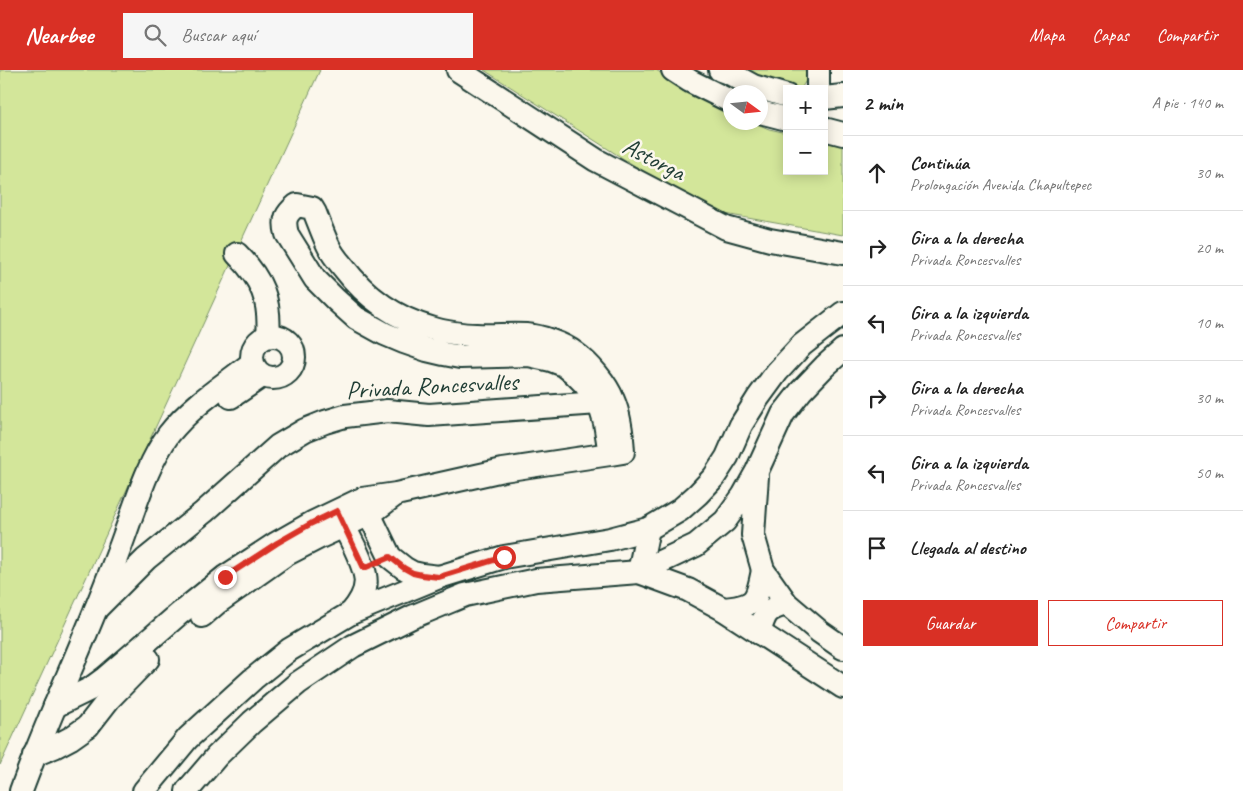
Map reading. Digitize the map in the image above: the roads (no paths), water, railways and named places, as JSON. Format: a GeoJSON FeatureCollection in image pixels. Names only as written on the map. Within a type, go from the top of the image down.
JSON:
{"type":"FeatureCollection","features":[{"type":"Feature","properties":{"kind":"street","name":"Astorga"},"geometry":{"type":"LineString","coordinates":[[458,70],[596,160],[726,228],[770,240],[843,253]]}},
{"type":"Feature","properties":{"kind":"street"},"geometry":{"type":"LineString","coordinates":[[673,70],[723,98]]}},
{"type":"Feature","properties":{"kind":"street"},"geometry":{"type":"LineString","coordinates":[[818,70],[818,85]]}},
{"type":"Feature","properties":{"kind":"street"},"geometry":{"type":"LineString","coordinates":[[726,71],[753,86],[783,95]]}},
{"type":"Feature","properties":{"kind":"street"},"geometry":{"type":"LineString","coordinates":[[828,98],[843,96]]}},
{"type":"Feature","properties":{"kind":"street"},"geometry":{"type":"LineString","coordinates":[[768,114],[783,118]]}},
{"type":"Feature","properties":{"kind":"street"},"geometry":{"type":"LineString","coordinates":[[828,130],[843,134]]}},
{"type":"Feature","properties":{"kind":"street","name":"Privada Roncesvalles"},"geometry":{"type":"LineString","coordinates":[[297,205],[312,208],[316,213],[328,246],[354,281],[370,297],[406,319],[432,329],[476,335],[528,335],[548,340],[576,353],[605,384],[613,399],[619,416],[622,434],[616,453],[598,404],[584,383],[564,365],[529,355],[460,357],[444,354],[404,342],[356,318],[315,279],[287,234],[285,226],[289,212],[297,205]]}},
{"type":"Feature","properties":{"kind":"street"},"geometry":{"type":"LineString","coordinates":[[237,254],[257,277],[264,291],[268,306],[268,336]]}},
{"type":"Feature","properties":{"kind":"street"},"geometry":{"type":"LineString","coordinates":[[144,791],[188,738],[253,679],[290,650],[351,613],[439,577],[504,557],[610,539],[648,530],[680,510],[714,477],[727,457],[742,425],[758,398],[777,372],[802,345],[843,313]]}},
{"type":"Feature","properties":{"kind":"street"},"geometry":{"type":"LineString","coordinates":[[268,336],[276,336],[288,342],[294,356],[293,363],[284,375],[277,378],[269,378],[257,369],[251,354],[254,346],[260,340],[268,336]]}},
{"type":"Feature","properties":{"kind":"street"},"geometry":{"type":"LineString","coordinates":[[187,791],[217,756],[252,722],[298,683],[353,646],[412,617],[465,595],[536,580],[639,572],[696,545],[725,521],[743,496],[757,471],[783,414],[801,391],[843,350]]}},
{"type":"Feature","properties":{"kind":"street","name":"Privada Roncesvalles"},"geometry":{"type":"LineString","coordinates":[[21,791],[34,755],[96,609],[143,484],[157,455],[169,434],[200,402],[257,369]]}},
{"type":"Feature","properties":{"kind":"street","name":"Privada Roncesvalles"},"geometry":{"type":"LineString","coordinates":[[96,609],[146,559],[204,512],[278,446],[305,430],[345,416],[387,411],[429,415],[598,404]]}},
{"type":"Feature","properties":{"kind":"street"},"geometry":{"type":"LineString","coordinates":[[56,706],[90,689],[105,678],[225,577],[312,523],[340,519],[396,494],[503,470],[616,453]]}},
{"type":"Feature","properties":{"kind":"street"},"geometry":{"type":"LineString","coordinates":[[727,457],[757,471]]}},
{"type":"Feature","properties":{"kind":"street"},"geometry":{"type":"LineString","coordinates":[[757,471],[753,535],[763,570],[787,604],[820,632],[843,648]]}},
{"type":"Feature","properties":{"kind":"street"},"geometry":{"type":"LineString","coordinates":[[366,507],[390,557],[413,573],[439,577]]}},
{"type":"Feature","properties":{"kind":"street"},"geometry":{"type":"LineString","coordinates":[[340,519],[364,568],[366,581],[364,593],[359,604],[351,613]]}},
{"type":"Feature","properties":{"kind":"street"},"geometry":{"type":"LineString","coordinates":[[34,755],[71,738],[88,726],[109,699],[143,663],[217,603],[285,555],[320,537],[340,519]]}},
{"type":"Feature","properties":{"kind":"street"},"geometry":{"type":"LineString","coordinates":[[639,572],[648,530]]}},
{"type":"Feature","properties":{"kind":"street"},"geometry":{"type":"LineString","coordinates":[[364,568],[390,557]]}},
{"type":"Feature","properties":{"kind":"street"},"geometry":{"type":"LineString","coordinates":[[723,609],[740,608],[753,601],[759,590],[763,570]]}},
{"type":"Feature","properties":{"kind":"street"},"geometry":{"type":"LineString","coordinates":[[639,572],[688,590],[723,609],[843,687]]}},
{"type":"Feature","properties":{"kind":"street"},"geometry":{"type":"LineString","coordinates":[[759,633],[762,620],[767,612],[787,604]]}}]}
